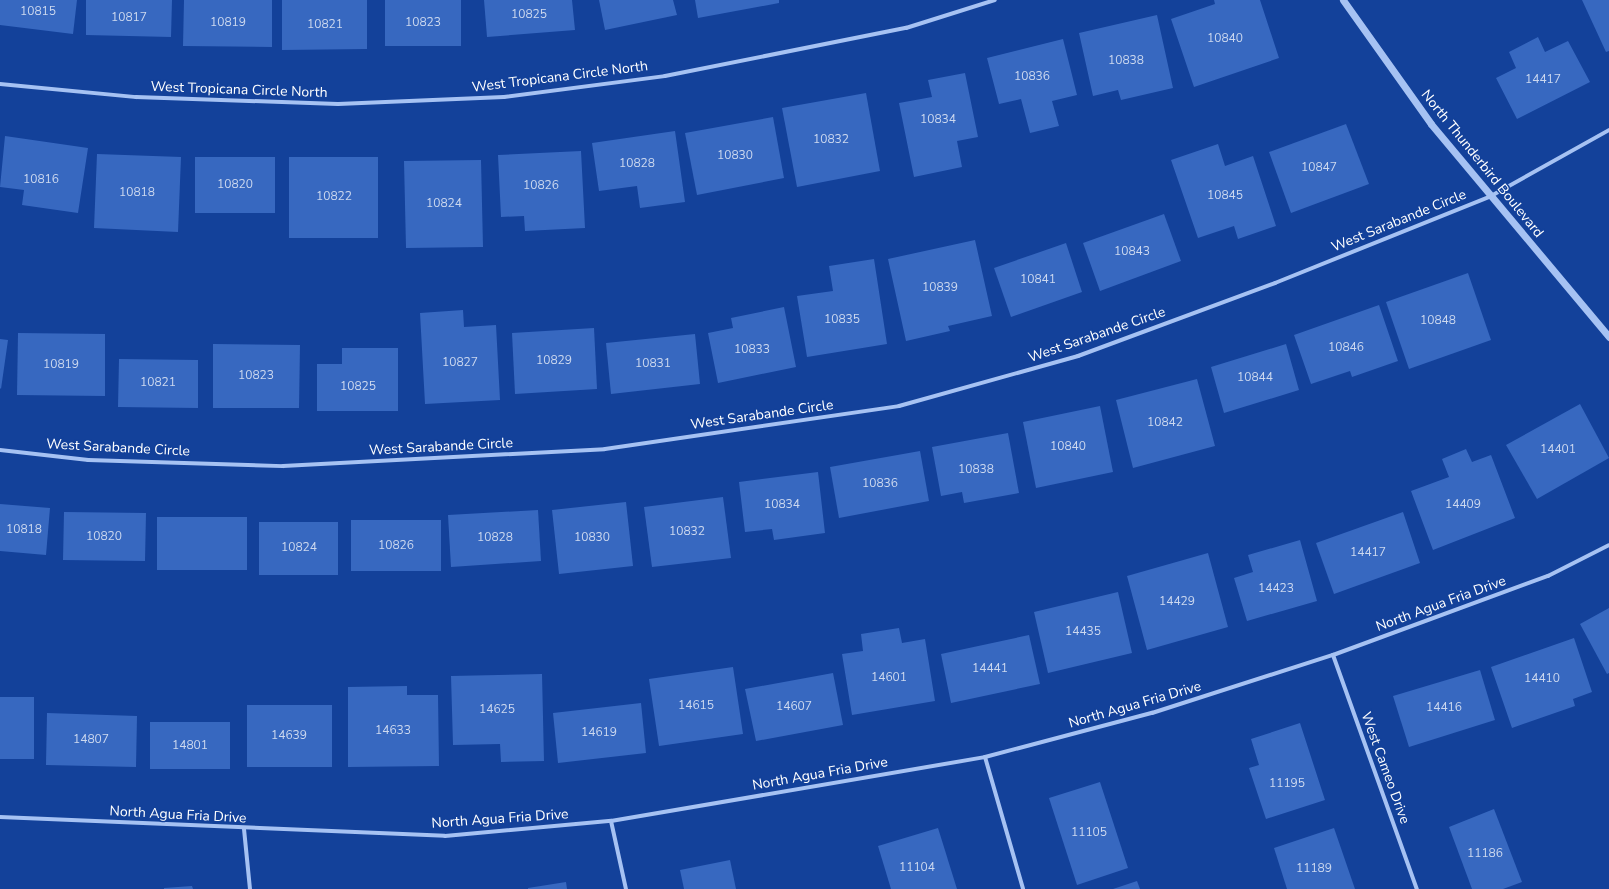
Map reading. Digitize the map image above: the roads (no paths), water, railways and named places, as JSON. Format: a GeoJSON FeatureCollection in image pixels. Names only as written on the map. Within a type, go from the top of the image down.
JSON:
{"type":"FeatureCollection","features":[{"type":"Feature","properties":{"kind":"street","name":"West Tropicana Circle North"},"geometry":{"type":"LineString","coordinates":[[0,84],[136,97],[330,104],[504,97],[673,74],[906,28],[995,0]]}},
{"type":"Feature","properties":{"kind":"street","name":"North Thunderbird Boulevard"},"geometry":{"type":"LineString","coordinates":[[1343,0],[1431,124],[1609,337]]}},
{"type":"Feature","properties":{"kind":"street","name":"West Sarabande Circle"},"geometry":{"type":"LineString","coordinates":[[0,450],[88,460],[283,466],[605,449],[899,406],[1078,356],[1275,283],[1491,196],[1609,130]]}},
{"type":"Feature","properties":{"kind":"street","name":"North Agua Fria Drive"},"geometry":{"type":"LineString","coordinates":[[0,817],[244,830],[445,836],[611,821],[985,757],[1152,713],[1333,655],[1548,576],[1609,545]]}},
{"type":"Feature","properties":{"kind":"street","name":"West Cameo Drive"},"geometry":{"type":"LineString","coordinates":[[1333,655],[1417,889]]}},
{"type":"Feature","properties":{"kind":"street"},"geometry":{"type":"LineString","coordinates":[[985,757],[1023,889]]}},
{"type":"Feature","properties":{"kind":"street"},"geometry":{"type":"LineString","coordinates":[[611,821],[626,889]]}},
{"type":"Feature","properties":{"kind":"street"},"geometry":{"type":"LineString","coordinates":[[244,830],[250,889]]}}]}
